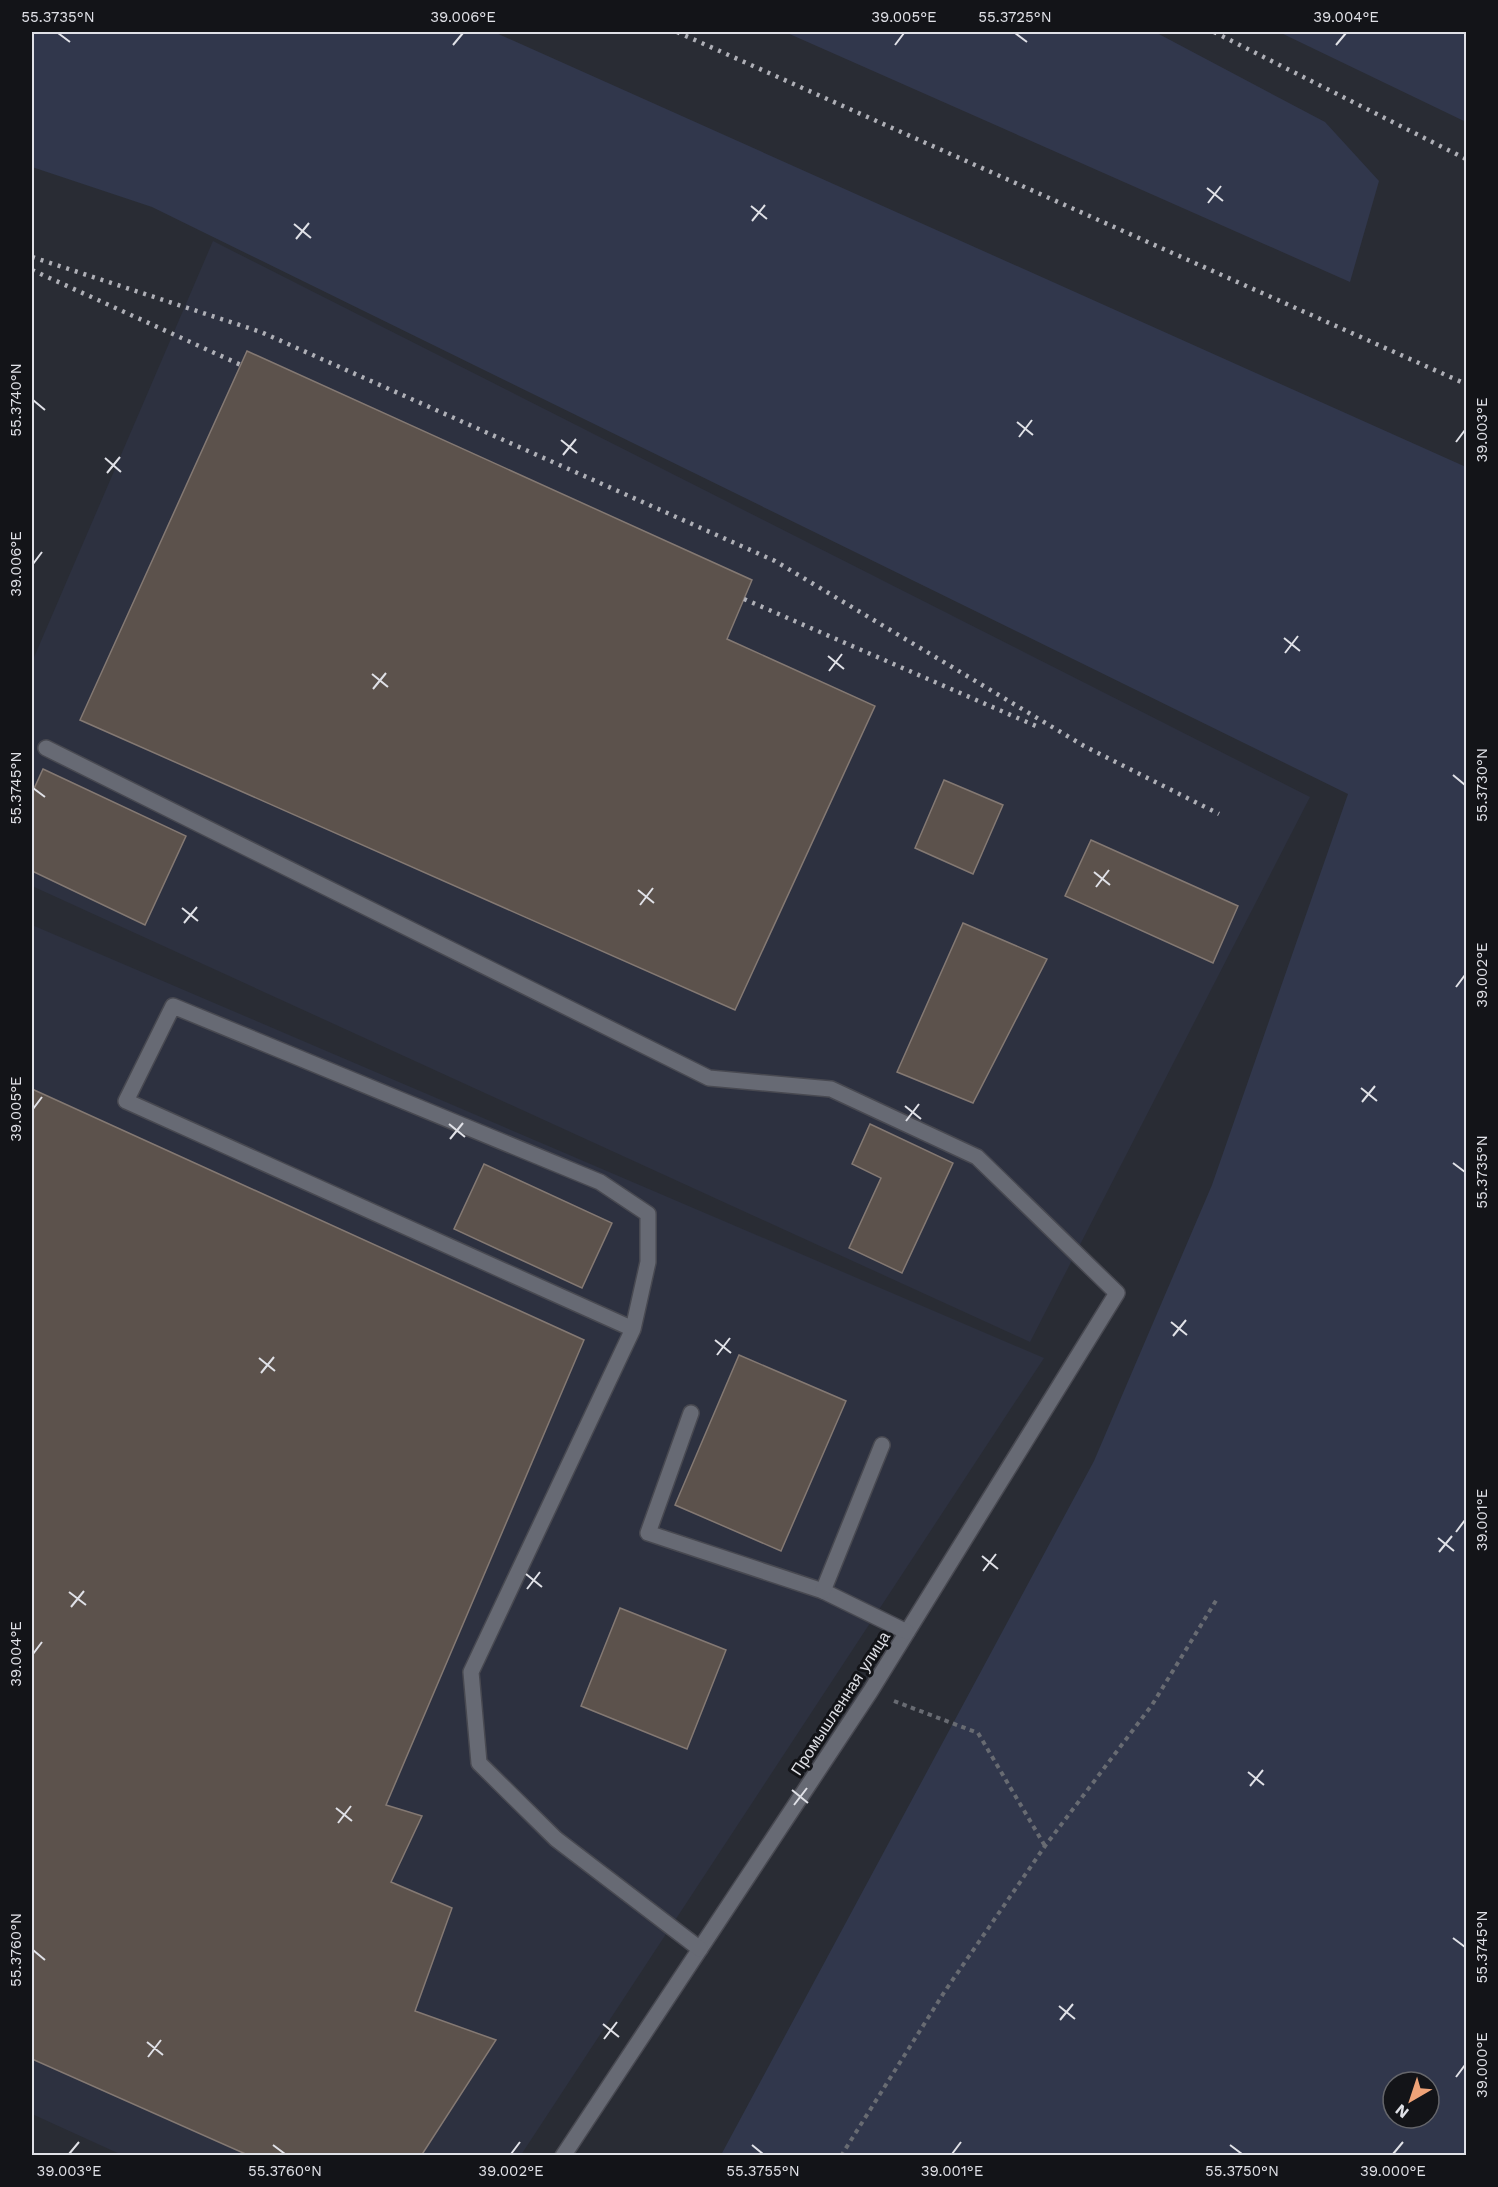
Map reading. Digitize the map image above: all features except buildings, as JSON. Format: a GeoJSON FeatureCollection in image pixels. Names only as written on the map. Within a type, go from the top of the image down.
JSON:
{"type":"FeatureCollection","features":[{"type":"Feature","properties":{"kind":"street","name":"Промышленная улица"},"geometry":{"type":"LineString","coordinates":[[46,748],[709,1078],[831,1089],[977,1157],[1117,1293],[870,1692],[563,2156]]}},
{"type":"Feature","properties":{"kind":"street"},"geometry":{"type":"LineString","coordinates":[[633,1329],[126,1101],[173,1006],[600,1182],[648,1214],[648,1262],[633,1329],[471,1672],[479,1762],[556,1839],[700,1949]]}},
{"type":"Feature","properties":{"kind":"street"},"geometry":{"type":"LineString","coordinates":[[691,1413],[648,1533],[823,1591],[907,1632]]}},
{"type":"Feature","properties":{"kind":"street"},"geometry":{"type":"LineString","coordinates":[[823,1591],[882,1446]]}},
{"type":"Feature","properties":{"kind":"path"},"geometry":{"type":"LineString","coordinates":[[841,2156],[945,1991],[1045,1846],[1152,1705],[1217,1599]]}},
{"type":"Feature","properties":{"kind":"path"},"geometry":{"type":"LineString","coordinates":[[870,1692],[978,1733],[1045,1846]]}},
{"type":"Feature","properties":{"kind":"shaded area"},"geometry":{"type":"Polygon","coordinates":[[[32,32],[494,32],[1466,467],[1466,2155],[721,2155],[1094,1461],[1212,1185],[1348,794],[152,207],[32,167],[32,32]]]}},
{"type":"Feature","properties":{"kind":"shaded area"},"geometry":{"type":"Polygon","coordinates":[[[785,32],[1155,32],[1325,122],[1379,181],[1350,282],[785,32]]]}},
{"type":"Feature","properties":{"kind":"shaded area"},"geometry":{"type":"Polygon","coordinates":[[[1279,32],[1466,32],[1466,122],[1279,32]]]}},
{"type":"Feature","properties":{"kind":"shaded area"},"geometry":{"type":"Polygon","coordinates":[[[213,241],[1310,797],[1030,1342],[32,886],[32,662],[213,241]]]}},
{"type":"Feature","properties":{"kind":"shaded area"},"geometry":{"type":"Polygon","coordinates":[[[32,925],[1044,1358],[521,2155],[122,2155],[32,2114],[32,925]]]}},
{"type":"Feature","properties":{"kind":"railway"},"geometry":{"type":"LineString","coordinates":[[677,32],[1466,384]]}},
{"type":"Feature","properties":{"kind":"railway"},"geometry":{"type":"LineString","coordinates":[[1214,32],[1466,159]]}},
{"type":"Feature","properties":{"kind":"railway"},"geometry":{"type":"LineString","coordinates":[[32,257],[261,332],[775,561],[1084,746],[1219,814]]}},
{"type":"Feature","properties":{"kind":"railway"},"geometry":{"type":"LineString","coordinates":[[32,270],[241,365]]}},
{"type":"Feature","properties":{"kind":"railway"},"geometry":{"type":"LineString","coordinates":[[744,599],[1036,726]]}}]}
